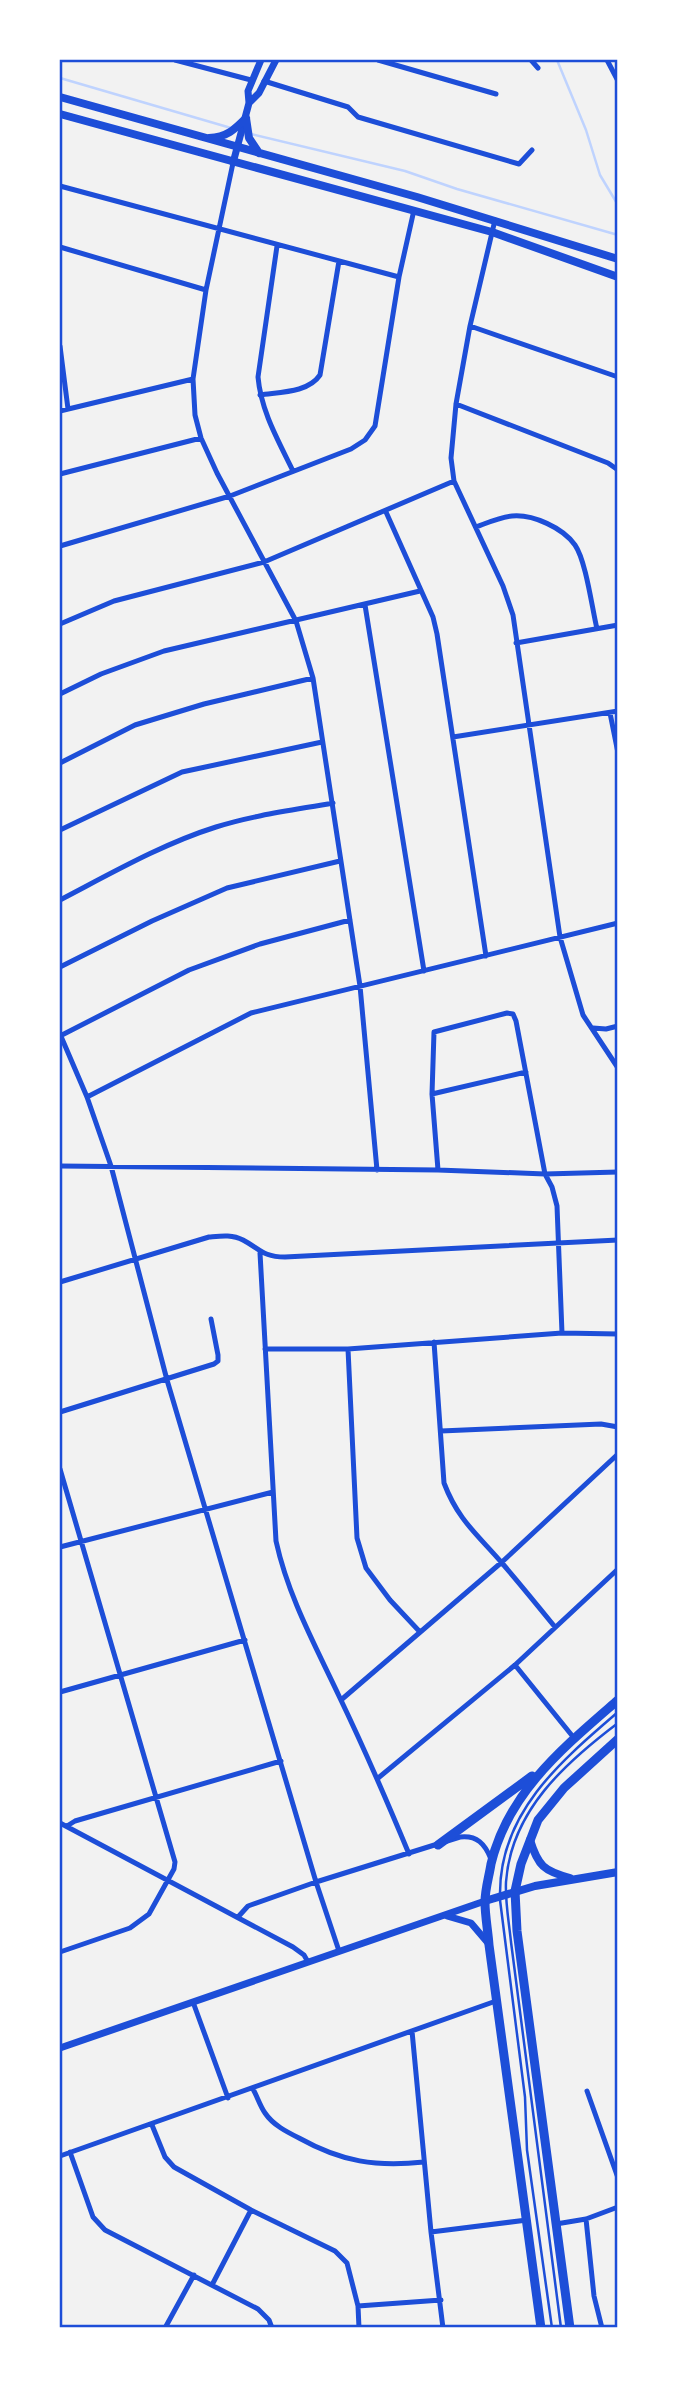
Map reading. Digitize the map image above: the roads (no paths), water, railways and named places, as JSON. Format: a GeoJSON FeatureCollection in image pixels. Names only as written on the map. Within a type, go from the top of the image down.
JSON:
{"type":"FeatureCollection","features":[{"type":"Feature","properties":{"kind":"main road"},"geometry":{"type":"LineString","coordinates":[[60,97],[495,220],[618,259]]}},
{"type":"Feature","properties":{"kind":"main road"},"geometry":{"type":"LineString","coordinates":[[60,114],[492,232],[618,277]]}},
{"type":"Feature","properties":{"kind":"main road"},"geometry":{"type":"LineString","coordinates":[[241,132],[246,118]]}},
{"type":"Feature","properties":{"kind":"main road"},"geometry":{"type":"LineString","coordinates":[[203,138],[218,138],[241,132]]}},
{"type":"Feature","properties":{"kind":"main road"},"geometry":{"type":"LineString","coordinates":[[241,132],[261,155]]}},
{"type":"Feature","properties":{"kind":"main road"},"geometry":{"type":"LineString","coordinates":[[438,1845],[542,1769],[618,1700]]}},
{"type":"Feature","properties":{"kind":"main road"},"geometry":{"type":"LineString","coordinates":[[570,2328],[517,1931],[507,1894],[538,1820],[564,1788],[618,1739]]}},
{"type":"Feature","properties":{"kind":"main road"},"geometry":{"type":"LineString","coordinates":[[541,2328],[485,1901],[496,1844],[509,1815],[542,1769]]}},
{"type":"Feature","properties":{"kind":"main road"},"geometry":{"type":"LineString","coordinates":[[530,1840],[535,1856],[542,1866],[555,1874],[573,1878]]}},
{"type":"Feature","properties":{"kind":"main road"},"geometry":{"type":"LineString","coordinates":[[485,1901],[573,1878],[618,1872]]}},
{"type":"Feature","properties":{"kind":"street"},"geometry":{"type":"LineString","coordinates":[[178,60],[251,80]]}},
{"type":"Feature","properties":{"kind":"street"},"geometry":{"type":"LineString","coordinates":[[246,118],[250,103],[248,91],[261,60]]}},
{"type":"Feature","properties":{"kind":"street"},"geometry":{"type":"LineString","coordinates":[[250,103],[259,93],[276,60]]}},
{"type":"Feature","properties":{"kind":"street"},"geometry":{"type":"LineString","coordinates":[[378,60],[496,94]]}},
{"type":"Feature","properties":{"kind":"street"},"geometry":{"type":"LineString","coordinates":[[531,60],[538,68]]}},
{"type":"Feature","properties":{"kind":"street"},"geometry":{"type":"LineString","coordinates":[[607,60],[618,82]]}},
{"type":"Feature","properties":{"kind":"street"},"geometry":{"type":"LineString","coordinates":[[264,81],[348,107],[358,117],[519,164],[532,150]]}},
{"type":"Feature","properties":{"kind":"street"},"geometry":{"type":"LineString","coordinates":[[241,132],[206,290],[193,379],[194,415],[201,438],[296,621],[313,678],[360,986],[377,1170]]}},
{"type":"Feature","properties":{"kind":"street"},"geometry":{"type":"LineString","coordinates":[[60,186],[399,277]]}},
{"type":"Feature","properties":{"kind":"street"},"geometry":{"type":"LineString","coordinates":[[60,546],[230,496],[351,449],[365,440],[375,426],[399,277],[414,210]]}},
{"type":"Feature","properties":{"kind":"street"},"geometry":{"type":"LineString","coordinates":[[495,220],[470,326],[456,404],[451,458],[454,481],[503,586],[513,615],[560,937],[577,1000],[583,1015],[618,1068]]}},
{"type":"Feature","properties":{"kind":"street"},"geometry":{"type":"LineString","coordinates":[[277,246],[258,377],[265,412],[293,471]]}},
{"type":"Feature","properties":{"kind":"street"},"geometry":{"type":"LineString","coordinates":[[60,248],[206,290]]}},
{"type":"Feature","properties":{"kind":"street"},"geometry":{"type":"LineString","coordinates":[[260,395],[304,387],[315,383],[320,375],[339,261]]}},
{"type":"Feature","properties":{"kind":"street"},"geometry":{"type":"LineString","coordinates":[[470,326],[618,377]]}},
{"type":"Feature","properties":{"kind":"street"},"geometry":{"type":"LineString","coordinates":[[60,346],[68,409]]}},
{"type":"Feature","properties":{"kind":"street"},"geometry":{"type":"LineString","coordinates":[[60,411],[193,379]]}},
{"type":"Feature","properties":{"kind":"street"},"geometry":{"type":"LineString","coordinates":[[456,404],[608,463],[618,470]]}},
{"type":"Feature","properties":{"kind":"street"},"geometry":{"type":"LineString","coordinates":[[60,474],[201,438]]}},
{"type":"Feature","properties":{"kind":"street"},"geometry":{"type":"LineString","coordinates":[[60,624],[114,601],[264,562],[454,481]]}},
{"type":"Feature","properties":{"kind":"street"},"geometry":{"type":"LineString","coordinates":[[386,512],[438,634],[486,956]]}},
{"type":"Feature","properties":{"kind":"street"},"geometry":{"type":"LineString","coordinates":[[476,527],[514,516],[538,520],[554,527],[575,544],[597,629]]}},
{"type":"Feature","properties":{"kind":"street"},"geometry":{"type":"LineString","coordinates":[[60,694],[101,674],[164,651],[420,591]]}},
{"type":"Feature","properties":{"kind":"street"},"geometry":{"type":"LineString","coordinates":[[365,605],[424,971]]}},
{"type":"Feature","properties":{"kind":"street"},"geometry":{"type":"LineString","coordinates":[[516,643],[618,625]]}},
{"type":"Feature","properties":{"kind":"street"},"geometry":{"type":"LineString","coordinates":[[60,763],[135,725],[204,704],[313,678]]}},
{"type":"Feature","properties":{"kind":"street"},"geometry":{"type":"LineString","coordinates":[[453,737],[618,711]]}},
{"type":"Feature","properties":{"kind":"street"},"geometry":{"type":"LineString","coordinates":[[610,713],[618,753]]}},
{"type":"Feature","properties":{"kind":"street"},"geometry":{"type":"LineString","coordinates":[[60,830],[182,772],[322,742]]}},
{"type":"Feature","properties":{"kind":"street"},"geometry":{"type":"LineString","coordinates":[[60,900],[169,845],[216,827],[262,815],[333,803]]}},
{"type":"Feature","properties":{"kind":"street"},"geometry":{"type":"LineString","coordinates":[[60,967],[152,921],[227,888],[340,861]]}},
{"type":"Feature","properties":{"kind":"street"},"geometry":{"type":"LineString","coordinates":[[339,1951],[316,1882],[167,1380],[133,1259],[111,1167],[87,1097],[60,1035],[189,970],[260,944],[350,920]]}},
{"type":"Feature","properties":{"kind":"street"},"geometry":{"type":"LineString","coordinates":[[87,1097],[251,1013],[618,923]]}},
{"type":"Feature","properties":{"kind":"street"},"geometry":{"type":"LineString","coordinates":[[438,1170],[432,1094],[434,1032],[507,1013],[513,1014],[545,1174],[552,1186],[557,1206],[562,1333]]}},
{"type":"Feature","properties":{"kind":"street"},"geometry":{"type":"LineString","coordinates":[[593,1028],[618,1026]]}},
{"type":"Feature","properties":{"kind":"street"},"geometry":{"type":"LineString","coordinates":[[432,1094],[526,1072]]}},
{"type":"Feature","properties":{"kind":"street"},"geometry":{"type":"LineString","coordinates":[[60,1166],[438,1170],[545,1174],[618,1172]]}},
{"type":"Feature","properties":{"kind":"street"},"geometry":{"type":"LineString","coordinates":[[60,1282],[209,1237],[229,1236],[242,1239],[260,1253],[273,1257],[618,1240]]}},
{"type":"Feature","properties":{"kind":"street"},"geometry":{"type":"LineString","coordinates":[[260,1253],[276,1541],[282,1567],[294,1601],[410,1854]]}},
{"type":"Feature","properties":{"kind":"street"},"geometry":{"type":"LineString","coordinates":[[60,1412],[167,1380],[218,1361],[211,1319]]}},
{"type":"Feature","properties":{"kind":"street"},"geometry":{"type":"LineString","coordinates":[[265,1349],[348,1349],[562,1333],[618,1334]]}},
{"type":"Feature","properties":{"kind":"street"},"geometry":{"type":"LineString","coordinates":[[434,1342],[444,1483],[451,1503],[461,1519],[502,1562],[555,1627]]}},
{"type":"Feature","properties":{"kind":"street"},"geometry":{"type":"LineString","coordinates":[[348,1349],[357,1538],[366,1568],[390,1600],[420,1632]]}},
{"type":"Feature","properties":{"kind":"street"},"geometry":{"type":"LineString","coordinates":[[441,1432],[601,1424],[618,1427]]}},
{"type":"Feature","properties":{"kind":"street"},"geometry":{"type":"LineString","coordinates":[[341,1700],[502,1562],[618,1454]]}},
{"type":"Feature","properties":{"kind":"street"},"geometry":{"type":"LineString","coordinates":[[60,1469],[118,1675],[175,1862],[174,1869],[149,1914],[130,1928],[60,1952]]}},
{"type":"Feature","properties":{"kind":"street"},"geometry":{"type":"LineString","coordinates":[[60,1547],[273,1492]]}},
{"type":"Feature","properties":{"kind":"street"},"geometry":{"type":"LineString","coordinates":[[377,1779],[514,1665],[618,1569]]}},
{"type":"Feature","properties":{"kind":"street"},"geometry":{"type":"LineString","coordinates":[[60,1692],[245,1640]]}},
{"type":"Feature","properties":{"kind":"street"},"geometry":{"type":"LineString","coordinates":[[514,1665],[574,1738]]}},
{"type":"Feature","properties":{"kind":"street"},"geometry":{"type":"LineString","coordinates":[[67,1826],[75,1821],[281,1761]]}},
{"type":"Feature","properties":{"kind":"street"},"geometry":{"type":"LineString","coordinates":[[60,1823],[238,1917],[298,1951],[308,1962]]}},
{"type":"Feature","properties":{"kind":"street"},"geometry":{"type":"LineString","coordinates":[[238,1917],[248,1906],[460,1837],[474,1837],[485,1847],[492,1862]]}},
{"type":"Feature","properties":{"kind":"street"},"geometry":{"type":"LineString","coordinates":[[60,2048],[485,1901]]}},
{"type":"Feature","properties":{"kind":"street"},"geometry":{"type":"LineString","coordinates":[[446,1916],[471,1923],[489,1945]]}},
{"type":"Feature","properties":{"kind":"street"},"geometry":{"type":"LineString","coordinates":[[193,2001],[228,2098]]}},
{"type":"Feature","properties":{"kind":"street"},"geometry":{"type":"LineString","coordinates":[[60,2156],[496,2001]]}},
{"type":"Feature","properties":{"kind":"street"},"geometry":{"type":"LineString","coordinates":[[412,2031],[430,2232],[443,2328]]}},
{"type":"Feature","properties":{"kind":"street"},"geometry":{"type":"LineString","coordinates":[[253,2089],[265,2113],[278,2127],[334,2155],[366,2164],[424,2162]]}},
{"type":"Feature","properties":{"kind":"street"},"geometry":{"type":"LineString","coordinates":[[587,2091],[618,2178]]}},
{"type":"Feature","properties":{"kind":"street"},"geometry":{"type":"LineString","coordinates":[[152,2125],[165,2157],[174,2167],[251,2210],[335,2251],[347,2263],[358,2306],[359,2328]]}},
{"type":"Feature","properties":{"kind":"street"},"geometry":{"type":"LineString","coordinates":[[70,2152],[93,2217],[98,2224],[258,2309],[269,2320],[271,2328]]}},
{"type":"Feature","properties":{"kind":"street"},"geometry":{"type":"LineString","coordinates":[[556,2224],[586,2219],[618,2207]]}},
{"type":"Feature","properties":{"kind":"street"},"geometry":{"type":"LineString","coordinates":[[212,2285],[251,2210]]}},
{"type":"Feature","properties":{"kind":"street"},"geometry":{"type":"LineString","coordinates":[[586,2219],[594,2297],[602,2328]]}},
{"type":"Feature","properties":{"kind":"street"},"geometry":{"type":"LineString","coordinates":[[430,2232],[527,2220]]}},
{"type":"Feature","properties":{"kind":"street"},"geometry":{"type":"LineString","coordinates":[[165,2328],[194,2275]]}},
{"type":"Feature","properties":{"kind":"street"},"geometry":{"type":"LineString","coordinates":[[358,2306],[440,2300]]}},
{"type":"Feature","properties":{"kind":"lane"},"geometry":{"type":"LineString","coordinates":[[552,2328],[527,2150],[507,1894],[500,1879],[509,1840],[531,1798],[562,1760],[618,1712]]}},
{"type":"Feature","properties":{"kind":"lane"},"geometry":{"type":"LineString","coordinates":[[561,2328],[510,1941],[507,1873],[514,1847],[529,1812],[539,1797],[568,1763],[618,1723]]}},
{"type":"Feature","properties":{"kind":"waterway"},"geometry":{"type":"LineString","coordinates":[[557,60],[586,130],[600,175],[618,205]]}},
{"type":"Feature","properties":{"kind":"waterway"},"geometry":{"type":"LineString","coordinates":[[60,78],[231,128]]}},
{"type":"Feature","properties":{"kind":"waterway"},"geometry":{"type":"LineString","coordinates":[[251,134],[405,171],[457,189],[618,235]]}}]}
